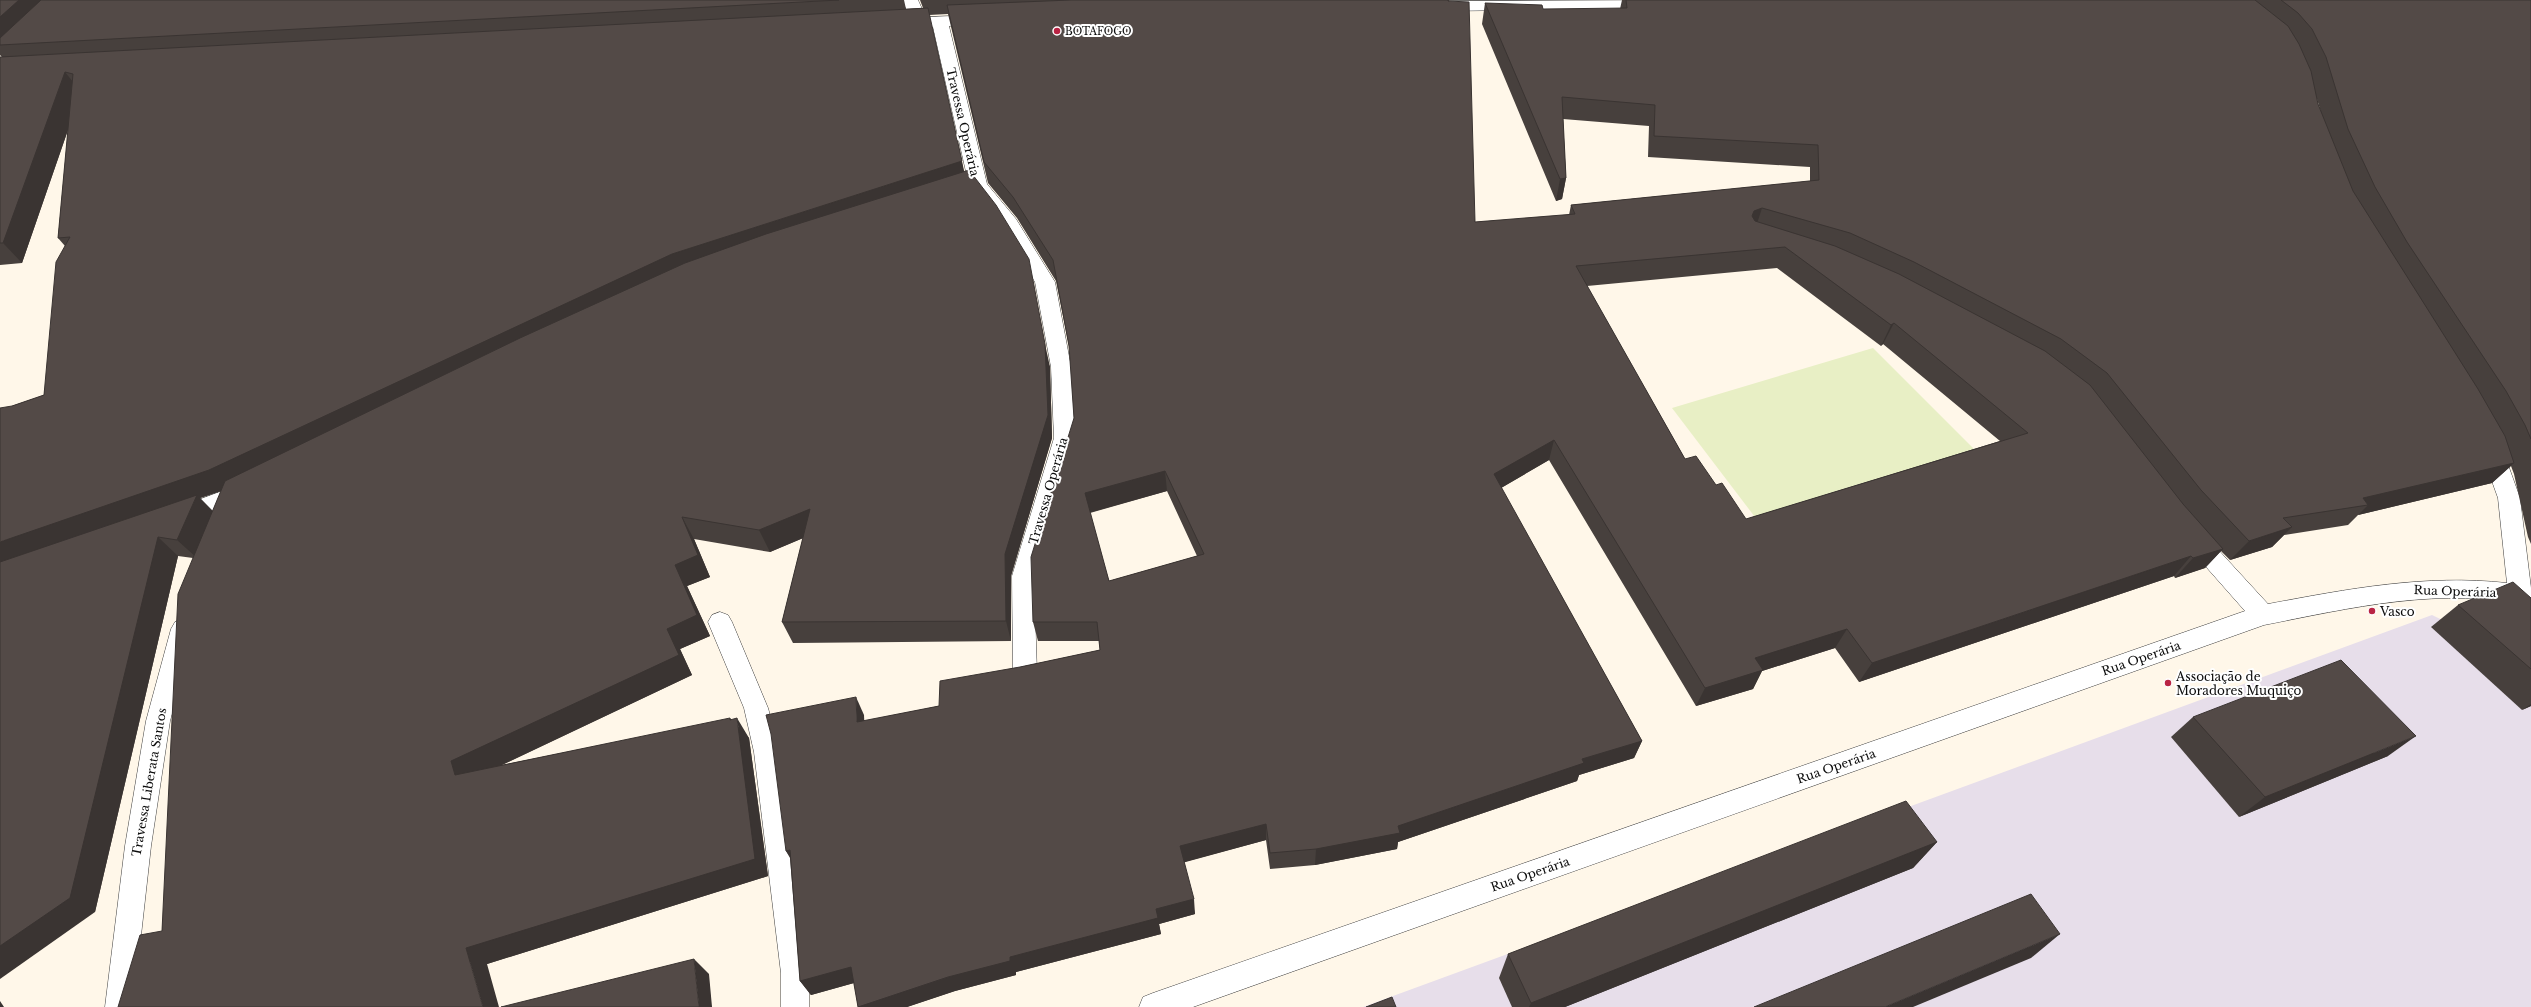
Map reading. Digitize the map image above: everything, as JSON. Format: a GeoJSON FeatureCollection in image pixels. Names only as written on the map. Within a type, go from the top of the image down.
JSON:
{"type":"FeatureCollection","features":[{"type":"Feature","properties":{"kind":"street"},"geometry":{"type":"LineString","coordinates":[[910,0],[920,22]]}},
{"type":"Feature","properties":{"kind":"street"},"geometry":{"type":"LineString","coordinates":[[1422,6],[1613,4],[1698,0]]}},
{"type":"Feature","properties":{"kind":"street"},"geometry":{"type":"LineString","coordinates":[[888,24],[996,19]]}},
{"type":"Feature","properties":{"kind":"street","name":"Travessa Operária"},"geometry":{"type":"LineString","coordinates":[[940,22],[971,188],[1009,223],[1045,282],[1061,367],[1064,438],[1023,576],[1025,674]]}},
{"type":"Feature","properties":{"kind":"street"},"geometry":{"type":"LineString","coordinates":[[2481,430],[2495,456],[2509,498],[2525,596]]}},
{"type":"Feature","properties":{"kind":"street"},"geometry":{"type":"LineString","coordinates":[[162,522],[236,496],[264,482]]}},
{"type":"Feature","properties":{"kind":"street"},"geometry":{"type":"LineString","coordinates":[[223,525],[236,496]]}},
{"type":"Feature","properties":{"kind":"street"},"geometry":{"type":"LineString","coordinates":[[2180,523],[2263,616]]}},
{"type":"Feature","properties":{"kind":"street","name":"Rua Operária"},"geometry":{"type":"LineString","coordinates":[[1153,1007],[2263,616],[2385,591],[2456,589],[2525,596]]}},
{"type":"Feature","properties":{"kind":"street","name":"Travessa Liberata Santos"},"geometry":{"type":"LineString","coordinates":[[119,1007],[138,846],[158,722],[192,604]]}},
{"type":"Feature","properties":{"kind":"street"},"geometry":{"type":"LineString","coordinates":[[720,622],[756,708],[766,752],[784,877],[795,973],[795,1007]]}},
{"type":"Feature","properties":{"kind":"shaded area"},"geometry":{"type":"Polygon","coordinates":[[[2432,615],[2531,663],[2531,1007],[1363,1007],[2432,615]]]}},
{"type":"Feature","properties":{"kind":"green space"},"geometry":{"type":"Polygon","coordinates":[[[1873,348],[1979,454],[1761,525],[1672,408],[1873,348]]]}},
{"type":"Feature","properties":{"kind":"building"},"geometry":{"type":"Polygon","coordinates":[[[0,0],[19,0],[0,17],[0,0]]]}},
{"type":"Feature","properties":{"kind":"building"},"geometry":{"type":"Polygon","coordinates":[[[41,0],[839,0],[0,45],[0,38],[41,0]]]}},
{"type":"Feature","properties":{"kind":"building"},"geometry":{"type":"Polygon","coordinates":[[[1071,0],[1448,0],[1469,2],[1475,222],[1575,214],[1571,205],[1819,180],[1818,145],[1654,136],[1655,105],[1562,97],[1566,178],[1560,179],[1485,3],[1542,5],[1543,9],[1627,8],[1626,0],[2255,0],[2288,26],[2299,44],[2311,71],[2318,104],[2353,191],[2478,389],[2505,436],[2514,463],[2363,498],[2368,505],[2283,518],[2292,527],[2249,541],[2201,490],[2107,373],[2061,339],[1914,262],[1850,233],[1762,208],[1754,211],[1752,216],[1755,221],[1835,246],[1899,274],[2045,351],[2090,385],[2183,504],[2223,549],[2193,558],[2191,556],[1872,663],[1847,629],[1755,658],[1763,670],[1705,688],[1554,440],[1494,474],[1642,741],[1582,759],[1584,763],[1398,826],[1400,833],[1316,849],[1270,853],[1266,824],[1180,846],[1194,899],[1156,909],[1158,918],[1010,957],[1010,961],[948,977],[858,1007],[851,967],[800,981],[790,850],[786,851],[771,734],[766,715],[856,697],[857,722],[939,706],[940,681],[1020,667],[1100,650],[1097,622],[1033,622],[1031,557],[1074,418],[1069,346],[1053,260],[1013,197],[984,162],[947,5],[1071,0]],[[1785,247],[1576,266],[1685,459],[1696,456],[1716,485],[1722,483],[1746,519],[2028,433],[1894,323],[1891,325],[1785,247]],[[1165,471],[1085,493],[1109,581],[1204,554],[1165,471]]]}},
{"type":"Feature","properties":{"kind":"building"},"geometry":{"type":"Polygon","coordinates":[[[2281,0],[2531,0],[2531,439],[2506,391],[2407,242],[2375,187],[2348,129],[2326,57],[2312,29],[2298,13],[2281,0]]]}},
{"type":"Feature","properties":{"kind":"building"},"geometry":{"type":"Polygon","coordinates":[[[928,8],[962,161],[672,254],[209,470],[0,542],[0,408],[12,406],[44,395],[56,262],[70,237],[58,238],[73,74],[65,72],[3,243],[0,243],[0,57],[928,8]]]}},
{"type":"Feature","properties":{"kind":"building"},"geometry":{"type":"Polygon","coordinates":[[[969,170],[996,205],[1029,259],[1045,344],[1048,415],[1005,554],[1006,621],[782,622],[810,509],[759,530],[682,517],[698,555],[675,565],[697,615],[667,629],[679,655],[451,761],[455,775],[730,718],[730,720],[737,718],[755,859],[466,948],[483,1007],[118,1007],[140,935],[162,931],[178,594],[225,481],[520,338],[685,263],[766,234],[969,170]]]}},
{"type":"Feature","properties":{"kind":"building"},"geometry":{"type":"Polygon","coordinates":[[[197,495],[177,540],[158,537],[70,898],[0,946],[0,562],[197,495]]]}},
{"type":"Feature","properties":{"kind":"building"},"geometry":{"type":"Polygon","coordinates":[[[2513,582],[2531,598],[2531,669],[2458,605],[2513,582]]]}},
{"type":"Feature","properties":{"kind":"building"},"geometry":{"type":"Polygon","coordinates":[[[2341,660],[2416,736],[2265,797],[2193,717],[2341,660]]]}},
{"type":"Feature","properties":{"kind":"building"},"geometry":{"type":"Polygon","coordinates":[[[1906,801],[1937,842],[1531,1003],[1508,954],[1906,801]]]}},
{"type":"Feature","properties":{"kind":"building"},"geometry":{"type":"Polygon","coordinates":[[[2031,894],[2060,934],[1885,1007],[1754,1007],[2031,894]]]}},
{"type":"Feature","properties":{"kind":"building"},"geometry":{"type":"Polygon","coordinates":[[[694,959],[699,1007],[501,1007],[694,959]]]}},
{"type":"Feature","properties":{"kind":"building"},"geometry":{"type":"Polygon","coordinates":[[[1392,997],[1396,1007],[1366,1007],[1392,997]]]}},
{"type":"Feature","properties":{"kind":"place","name":"BOTAFOGO"},"geometry":{"type":"Point","coordinates":[1057,31]}},
{"type":"Feature","properties":{"kind":"place","name":"Vasco"},"geometry":{"type":"Point","coordinates":[2372,611]}},
{"type":"Feature","properties":{"kind":"place","name":"Associação de Moradores Muquiço"},"geometry":{"type":"Point","coordinates":[2168,683]}}]}
